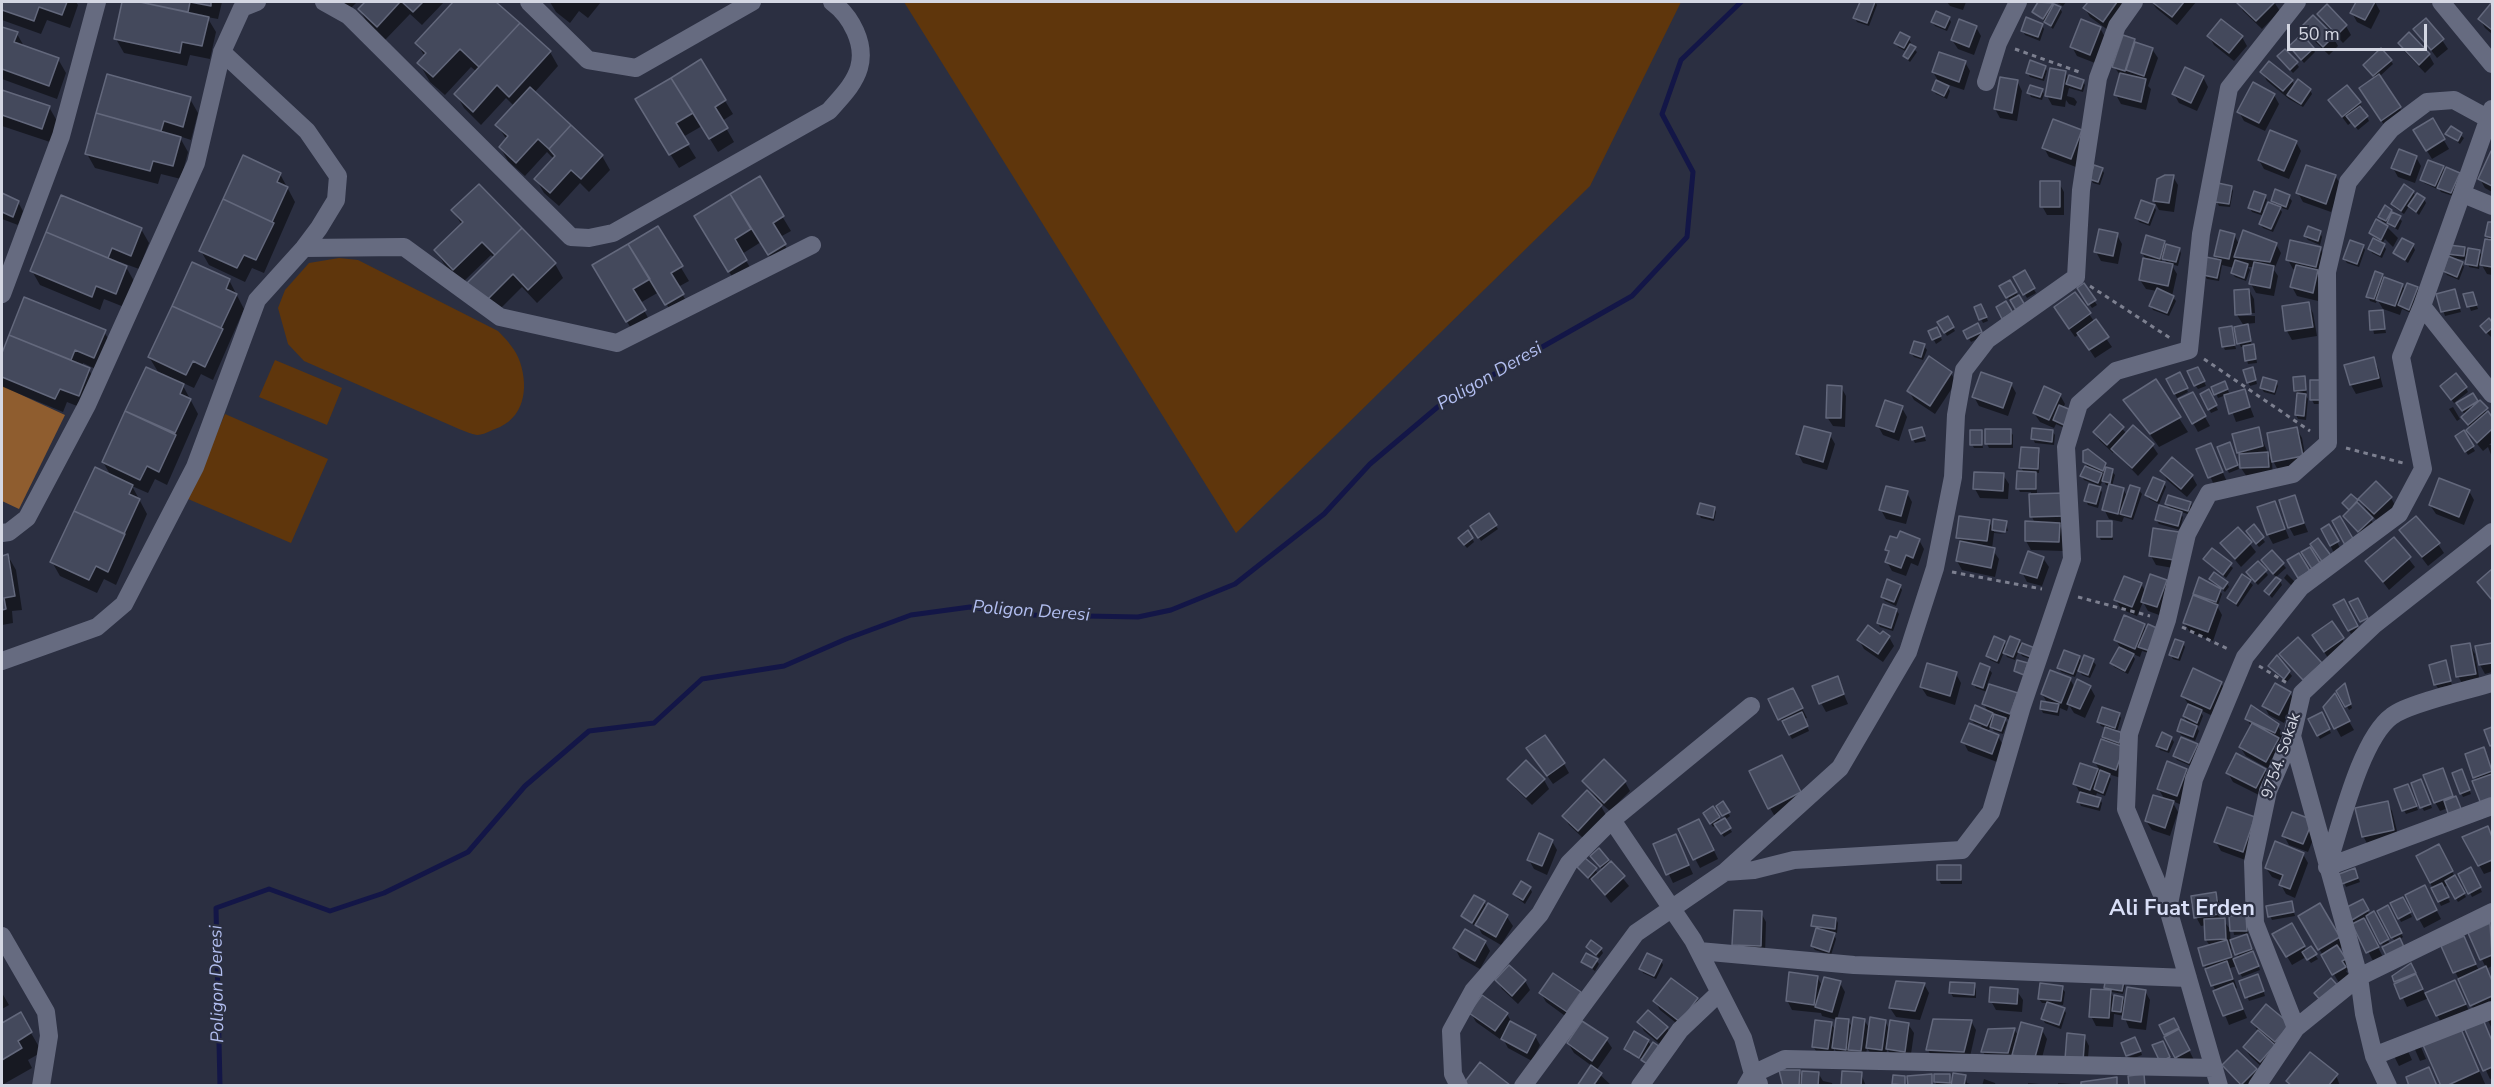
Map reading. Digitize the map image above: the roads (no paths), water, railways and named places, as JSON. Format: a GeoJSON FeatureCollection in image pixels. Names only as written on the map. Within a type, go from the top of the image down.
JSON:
{"type":"FeatureCollection","features":[{"type":"Feature","properties":{"kind":"street"},"geometry":{"type":"LineString","coordinates":[[2,294],[60,136],[97,2]]}},
{"type":"Feature","properties":{"kind":"street"},"geometry":{"type":"LineString","coordinates":[[2,533],[9,532],[27,518],[87,405],[196,163],[222,52],[242,8],[257,2]]}},
{"type":"Feature","properties":{"kind":"street"},"geometry":{"type":"LineString","coordinates":[[324,2],[349,16],[571,237],[589,238],[613,233],[829,111],[850,86],[860,67],[859,37],[842,9],[832,2]]}},
{"type":"Feature","properties":{"kind":"street"},"geometry":{"type":"LineString","coordinates":[[528,2],[588,60],[636,68],[752,2]]}},
{"type":"Feature","properties":{"kind":"street"},"geometry":{"type":"LineString","coordinates":[[1986,82],[1998,44],[2018,2]]}},
{"type":"Feature","properties":{"kind":"street"},"geometry":{"type":"LineString","coordinates":[[1523,1086],[1636,933],[1725,872],[1840,768],[1908,652],[1935,568],[1953,477],[1956,415],[1964,370],[1987,340],[2076,277],[2081,190],[2098,78],[2117,26],[2134,2]]}},
{"type":"Feature","properties":{"kind":"street"},"geometry":{"type":"LineString","coordinates":[[1725,872],[1754,870],[1794,860],[1962,850],[1991,812],[2022,706],[2072,559],[2066,447],[2079,404],[2116,371],[2189,350],[2201,234],[2229,88],[2297,2]]}},
{"type":"Feature","properties":{"kind":"street"},"geometry":{"type":"LineString","coordinates":[[2441,2],[2493,64]]}},
{"type":"Feature","properties":{"kind":"street"},"geometry":{"type":"LineString","coordinates":[[2,661],[97,627],[124,604],[195,467],[257,300],[304,248],[336,200],[338,176],[307,131],[222,52]]}},
{"type":"Feature","properties":{"kind":"street"},"geometry":{"type":"LineString","coordinates":[[1612,820],[1699,951],[1743,1038],[1753,1082],[1785,1059],[2217,1077],[2168,909],[2126,808],[2129,734],[2167,620],[2187,534],[2209,493],[2293,474],[2328,443],[2327,272],[2348,182],[2391,129],[2427,102],[2454,100],[2490,113],[2463,194],[2401,357],[2423,469],[2399,514],[2301,587],[2245,657],[2194,779],[2168,909]]}},
{"type":"Feature","properties":{"kind":"street"},"geometry":{"type":"LineString","coordinates":[[2463,194],[2493,206]]}},
{"type":"Feature","properties":{"kind":"street"},"geometry":{"type":"LineString","coordinates":[[304,248],[404,247],[500,317],[617,343],[812,245]]}},
{"type":"Feature","properties":{"kind":"street"},"geometry":{"type":"LineString","coordinates":[[2422,306],[2493,394]]}},
{"type":"Feature","properties":{"kind":"street","name":"9754. Sokak"},"geometry":{"type":"LineString","coordinates":[[2296,1028],[2255,923],[2253,862],[2268,791],[2292,736],[2302,693],[2374,625],[2493,532]]}},
{"type":"Feature","properties":{"kind":"street"},"geometry":{"type":"LineString","coordinates":[[2327,867],[2366,751],[2392,715],[2413,706],[2493,683]]}},
{"type":"Feature","properties":{"kind":"street"},"geometry":{"type":"LineString","coordinates":[[1459,1086],[1453,1074],[1452,1031],[1473,991],[1540,914],[1569,863],[1612,820],[1750,706]]}},
{"type":"Feature","properties":{"kind":"street"},"geometry":{"type":"LineString","coordinates":[[2292,736],[2359,976],[2364,1014],[2374,1056],[2388,1086]]}},
{"type":"Feature","properties":{"kind":"street"},"geometry":{"type":"LineString","coordinates":[[2327,867],[2493,806]]}},
{"type":"Feature","properties":{"kind":"street"},"geometry":{"type":"LineString","coordinates":[[2257,1086],[2296,1028],[2359,976],[2493,912]]}},
{"type":"Feature","properties":{"kind":"street"},"geometry":{"type":"LineString","coordinates":[[2,936],[46,1012],[49,1036],[41,1086]]}},
{"type":"Feature","properties":{"kind":"street"},"geometry":{"type":"LineString","coordinates":[[1699,951],[1854,964],[2188,978]]}},
{"type":"Feature","properties":{"kind":"street"},"geometry":{"type":"LineString","coordinates":[[1640,1086],[1680,1030],[1719,993]]}},
{"type":"Feature","properties":{"kind":"street"},"geometry":{"type":"LineString","coordinates":[[2374,1056],[2493,1010]]}},
{"type":"Feature","properties":{"kind":"waterway","name":"Poligon Deresi"},"geometry":{"type":"LineString","coordinates":[[220,1086],[216,908],[269,889],[330,911],[384,893],[468,852],[525,786],[589,731],[654,723],[702,679],[784,666],[846,639],[911,615],[970,607],[1034,615],[1138,617],[1171,610],[1235,584],[1324,514],[1370,464],[1440,405],[1632,296],[1687,237],[1693,172],[1662,114],[1681,60],[1741,2]]}},
{"type":"Feature","properties":{"kind":"district","name":"Ali Fuat Erden"},"geometry":{"type":"Point","coordinates":[2182,910]}}]}
